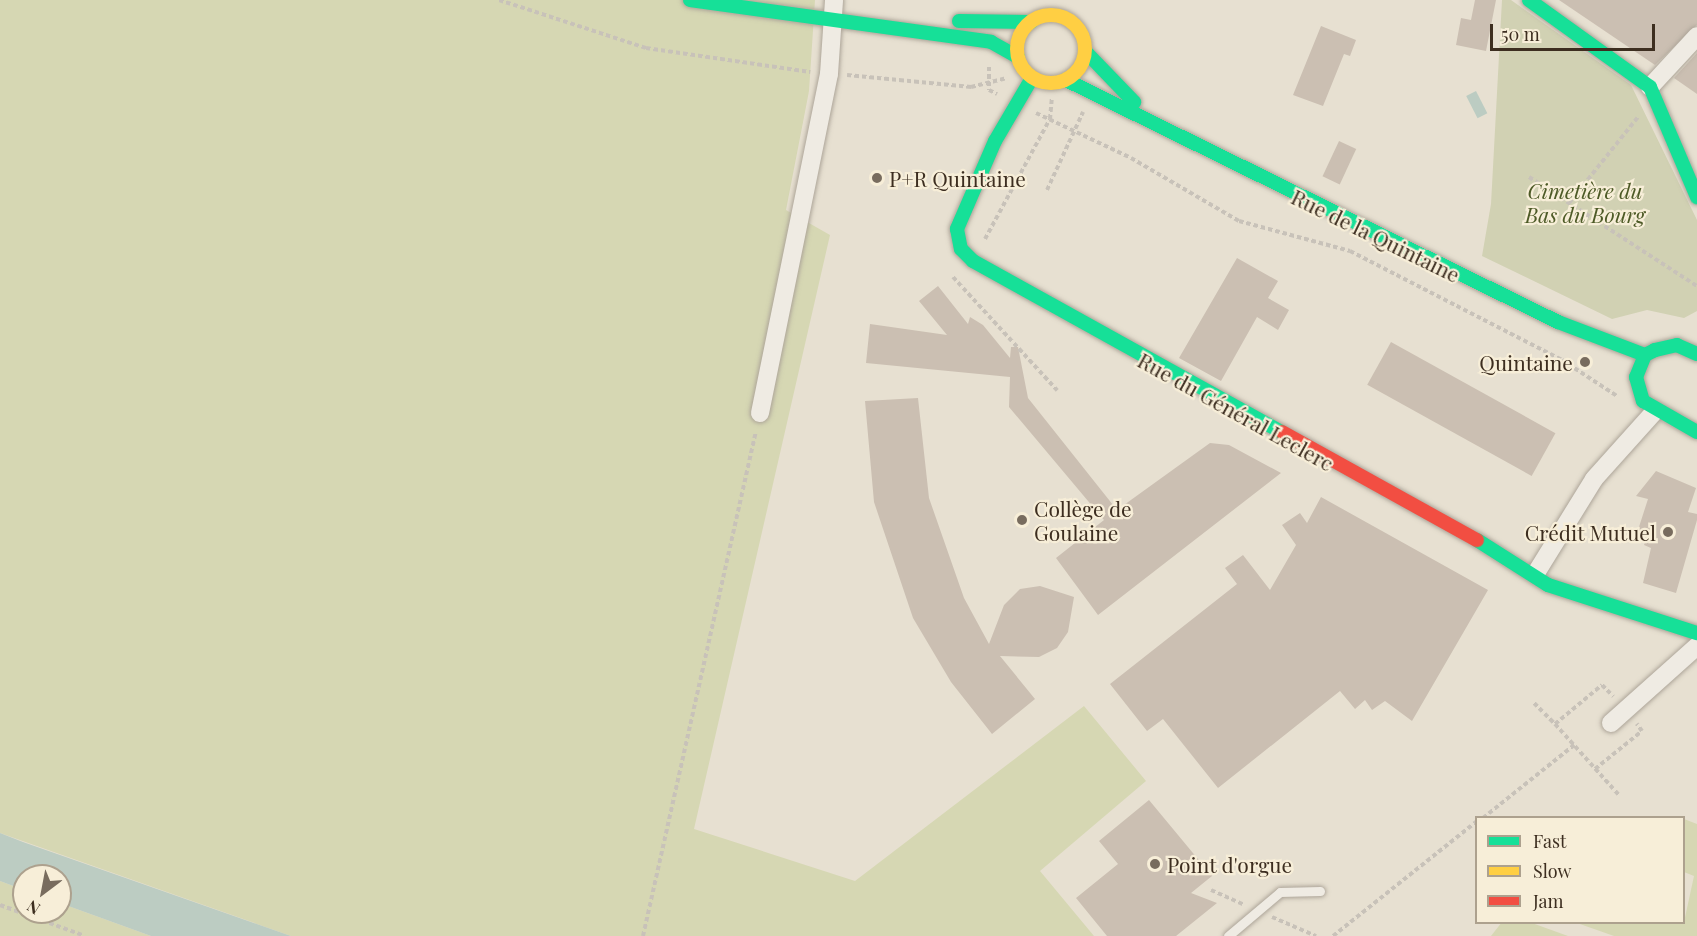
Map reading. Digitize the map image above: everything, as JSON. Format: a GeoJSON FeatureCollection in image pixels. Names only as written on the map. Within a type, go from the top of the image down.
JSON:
{"type":"FeatureCollection","features":[{"type":"Feature","properties":{"kind":"street"},"geometry":{"type":"LineString","coordinates":[[690,0],[833,10],[996,25],[1031,22],[1047,15],[1065,18],[1080,31],[1085,51],[1080,68],[1060,82],[1032,78],[1018,57],[991,42],[833,10],[773,0]]}},
{"type":"Feature","properties":{"kind":"street"},"geometry":{"type":"LineString","coordinates":[[1529,0],[1650,87],[1693,172],[1697,197]]}},
{"type":"Feature","properties":{"kind":"street"},"geometry":{"type":"LineString","coordinates":[[1065,18],[1073,2]]}},
{"type":"Feature","properties":{"kind":"street"},"geometry":{"type":"LineString","coordinates":[[760,413],[829,74],[833,10]]}},
{"type":"Feature","properties":{"kind":"street"},"geometry":{"type":"LineString","coordinates":[[1018,57],[1018,42],[1031,22]]}},
{"type":"Feature","properties":{"kind":"street"},"geometry":{"type":"LineString","coordinates":[[1650,87],[1697,36]]}},
{"type":"Feature","properties":{"kind":"street","name":"Rue de la Quintaine"},"geometry":{"type":"LineString","coordinates":[[1085,51],[1125,96],[1194,147]]}},
{"type":"Feature","properties":{"kind":"street"},"geometry":{"type":"LineString","coordinates":[[1017,104],[1032,78]]}},
{"type":"Feature","properties":{"kind":"street","name":"Rue de la Quintaine"},"geometry":{"type":"LineString","coordinates":[[1060,82],[1094,92],[1194,147],[1558,322],[1645,355]]}},
{"type":"Feature","properties":{"kind":"street","name":"Rue du Général Leclerc"},"geometry":{"type":"LineString","coordinates":[[1017,104],[957,229],[960,249],[973,261],[1536,573],[1548,585],[1697,633]]}},
{"type":"Feature","properties":{"kind":"street","name":"Rue de la Quintaine"},"geometry":{"type":"LineString","coordinates":[[1558,322],[1606,356]]}},
{"type":"Feature","properties":{"kind":"street"},"geometry":{"type":"LineString","coordinates":[[1650,418],[1630,373],[1645,355],[1677,345],[1697,354]]}},
{"type":"Feature","properties":{"kind":"street"},"geometry":{"type":"LineString","coordinates":[[1650,418],[1697,432]]}},
{"type":"Feature","properties":{"kind":"street"},"geometry":{"type":"LineString","coordinates":[[1536,573],[1594,479],[1650,418]]}},
{"type":"Feature","properties":{"kind":"street"},"geometry":{"type":"LineString","coordinates":[[1611,723],[1697,646]]}},
{"type":"Feature","properties":{"kind":"lane"},"geometry":{"type":"LineString","coordinates":[[1228,936],[1280,892],[1320,891]]}},
{"type":"Feature","properties":{"kind":"path"},"geometry":{"type":"LineString","coordinates":[[499,0],[646,48],[829,74],[990,84]]}},
{"type":"Feature","properties":{"kind":"path"},"geometry":{"type":"LineString","coordinates":[[973,261],[1050,119],[1060,82]]}},
{"type":"Feature","properties":{"kind":"path"},"geometry":{"type":"LineString","coordinates":[[1047,190],[1094,92]]}},
{"type":"Feature","properties":{"kind":"path"},"geometry":{"type":"LineString","coordinates":[[1017,104],[1074,131],[1239,221],[1350,251],[1521,338],[1609,388],[1650,418]]}},
{"type":"Feature","properties":{"kind":"path"},"geometry":{"type":"LineString","coordinates":[[1569,203],[1643,113]]}},
{"type":"Feature","properties":{"kind":"path"},"geometry":{"type":"LineString","coordinates":[[1529,177],[1697,286]]}},
{"type":"Feature","properties":{"kind":"path"},"geometry":{"type":"LineString","coordinates":[[947,270],[1057,390]]}},
{"type":"Feature","properties":{"kind":"path"},"geometry":{"type":"LineString","coordinates":[[643,936],[760,413]]}},
{"type":"Feature","properties":{"kind":"path"},"geometry":{"type":"LineString","coordinates":[[1555,724],[1619,795]]}},
{"type":"Feature","properties":{"kind":"path"},"geometry":{"type":"LineString","coordinates":[[1485,816],[1574,745]]}},
{"type":"Feature","properties":{"kind":"path"},"geometry":{"type":"LineString","coordinates":[[1333,936],[1475,823]]}},
{"type":"Feature","properties":{"kind":"path"},"geometry":{"type":"LineString","coordinates":[[0,905],[84,936]]}},
{"type":"Feature","properties":{"kind":"green space"},"geometry":{"type":"Polygon","coordinates":[[[0,0],[815,0],[809,91],[786,210],[830,235],[694,829],[855,881],[1084,706],[1146,781],[1040,871],[1094,936],[291,936],[0,833],[0,0]]]}},
{"type":"Feature","properties":{"kind":"green space","name":"Cimetière du Bas du Bourg"},"geometry":{"type":"Polygon","coordinates":[[[1502,0],[1511,0],[1631,85],[1697,220],[1697,311],[1684,318],[1647,310],[1612,319],[1482,256],[1491,204],[1502,0]]]}},
{"type":"Feature","properties":{"kind":"green space"},"geometry":{"type":"Polygon","coordinates":[[[1685,819],[1697,824],[1697,936],[1614,936],[1580,924],[1685,924],[1694,876],[1685,872],[1685,819]]]}},
{"type":"Feature","properties":{"kind":"green space"},"geometry":{"type":"Polygon","coordinates":[[[0,881],[12,886],[12,924],[72,924],[72,907],[151,936],[0,936],[0,881]]]}},
{"type":"Feature","properties":{"kind":"green space"},"geometry":{"type":"Polygon","coordinates":[[[1500,924],[1535,924],[1568,936],[1491,936],[1500,924]]]}},
{"type":"Feature","properties":{"kind":"shaded area"},"geometry":{"type":"Polygon","coordinates":[[[1476,91],[1487,113],[1478,118],[1466,96],[1476,91]]]}},
{"type":"Feature","properties":{"kind":"shaded area"},"geometry":{"type":"Polygon","coordinates":[[[0,833],[291,936],[151,936],[72,907],[72,864],[12,864],[12,886],[0,881],[0,833]]]}},
{"type":"Feature","properties":{"kind":"building"},"geometry":{"type":"Polygon","coordinates":[[[1475,0],[1496,0],[1486,51],[1456,45],[1461,18],[1471,20],[1475,0]]]}},
{"type":"Feature","properties":{"kind":"building"},"geometry":{"type":"Polygon","coordinates":[[[1559,0],[1697,0],[1697,25],[1655,65],[1559,0]]]}},
{"type":"Feature","properties":{"kind":"building"},"geometry":{"type":"Polygon","coordinates":[[[1321,26],[1356,40],[1350,56],[1344,54],[1323,106],[1293,95],[1321,26]]]}},
{"type":"Feature","properties":{"kind":"building"},"geometry":{"type":"Polygon","coordinates":[[[1697,53],[1697,94],[1674,78],[1697,53]]]}},
{"type":"Feature","properties":{"kind":"building"},"geometry":{"type":"Polygon","coordinates":[[[1339,141],[1356,149],[1340,184],[1323,176],[1339,141]]]}},
{"type":"Feature","properties":{"kind":"building"},"geometry":{"type":"Polygon","coordinates":[[[1237,258],[1278,281],[1268,298],[1289,310],[1278,330],[1257,317],[1221,381],[1179,358],[1237,258]]]}},
{"type":"Feature","properties":{"kind":"building"},"geometry":{"type":"Polygon","coordinates":[[[938,286],[968,324],[970,317],[983,325],[1010,358],[1011,347],[1018,347],[1028,398],[1117,510],[1210,443],[1229,445],[1281,473],[1098,615],[1056,558],[1104,520],[1009,407],[1010,377],[866,363],[870,324],[947,335],[919,301],[938,286]]]}},
{"type":"Feature","properties":{"kind":"building"},"geometry":{"type":"Polygon","coordinates":[[[1391,342],[1555,433],[1532,476],[1367,385],[1391,342]]]}},
{"type":"Feature","properties":{"kind":"building"},"geometry":{"type":"Polygon","coordinates":[[[918,398],[929,498],[964,598],[989,644],[1004,605],[1020,589],[1040,586],[1074,597],[1068,632],[1057,648],[1039,657],[1000,656],[1035,699],[992,734],[951,682],[913,618],[874,502],[865,401],[918,398]]]}},
{"type":"Feature","properties":{"kind":"building","name":"Crédit Mutuel"},"geometry":{"type":"Polygon","coordinates":[[[1656,471],[1696,488],[1688,512],[1697,514],[1697,520],[1676,593],[1643,583],[1651,548],[1644,545],[1648,534],[1638,530],[1648,499],[1636,496],[1656,471]]]}},
{"type":"Feature","properties":{"kind":"building"},"geometry":{"type":"Polygon","coordinates":[[[1321,497],[1488,590],[1412,721],[1385,701],[1372,710],[1365,700],[1355,709],[1340,691],[1218,788],[1163,719],[1147,731],[1110,684],[1237,584],[1225,568],[1243,555],[1270,590],[1296,545],[1282,525],[1300,513],[1307,523],[1321,497]]]}},
{"type":"Feature","properties":{"kind":"building","name":"Point d'orgue"},"geometry":{"type":"Polygon","coordinates":[[[1149,800],[1212,876],[1191,893],[1217,903],[1176,936],[1107,936],[1076,898],[1118,864],[1099,841],[1149,800]]]}},
{"type":"Feature","properties":{"kind":"traffic: fast"},"geometry":{"type":"LineString","coordinates":[[690,0],[991,42],[1018,57]]}},
{"type":"Feature","properties":{"kind":"traffic: fast"},"geometry":{"type":"LineString","coordinates":[[1529,0],[1650,87],[1697,197]]}},
{"type":"Feature","properties":{"kind":"traffic: fast"},"geometry":{"type":"LineString","coordinates":[[959,21],[1031,22]]}},
{"type":"Feature","properties":{"kind":"traffic: fast"},"geometry":{"type":"LineString","coordinates":[[1085,51],[1134,102]]}},
{"type":"Feature","properties":{"kind":"traffic: fast"},"geometry":{"type":"LineString","coordinates":[[1032,78],[995,141],[957,229],[961,249],[973,261],[1282,432]]}},
{"type":"Feature","properties":{"kind":"traffic: fast"},"geometry":{"type":"LineString","coordinates":[[1066,80],[1558,322],[1645,355]]}},
{"type":"Feature","properties":{"kind":"traffic: fast"},"geometry":{"type":"LineString","coordinates":[[1697,354],[1677,345],[1655,350],[1645,355],[1636,377],[1643,401],[1697,432]]}},
{"type":"Feature","properties":{"kind":"traffic: fast"},"geometry":{"type":"LineString","coordinates":[[1477,540],[1548,585],[1697,633]]}},
{"type":"Feature","properties":{"kind":"traffic: slow"},"geometry":{"type":"LineString","coordinates":[[1051,15],[1064,18],[1075,25],[1082,36],[1085,49],[1082,62],[1075,73],[1064,80],[1051,83],[1038,80],[1027,73],[1020,62],[1017,49],[1020,36],[1027,25],[1038,18],[1051,15]]}},
{"type":"Feature","properties":{"kind":"traffic: jam"},"geometry":{"type":"LineString","coordinates":[[1282,432],[1477,540]]}},
{"type":"Feature","properties":{"kind":"place","name":"P+R Quintaine"},"geometry":{"type":"Point","coordinates":[877,178]}},
{"type":"Feature","properties":{"kind":"place","name":"Quintaine"},"geometry":{"type":"Point","coordinates":[1585,362]}},
{"type":"Feature","properties":{"kind":"place","name":"Collège de Goulaine"},"geometry":{"type":"Point","coordinates":[1022,520]}},
{"type":"Feature","properties":{"kind":"place","name":"Crédit Mutuel"},"geometry":{"type":"Point","coordinates":[1668,532]}},
{"type":"Feature","properties":{"kind":"place","name":"Point d'orgue"},"geometry":{"type":"Point","coordinates":[1155,864]}}]}
